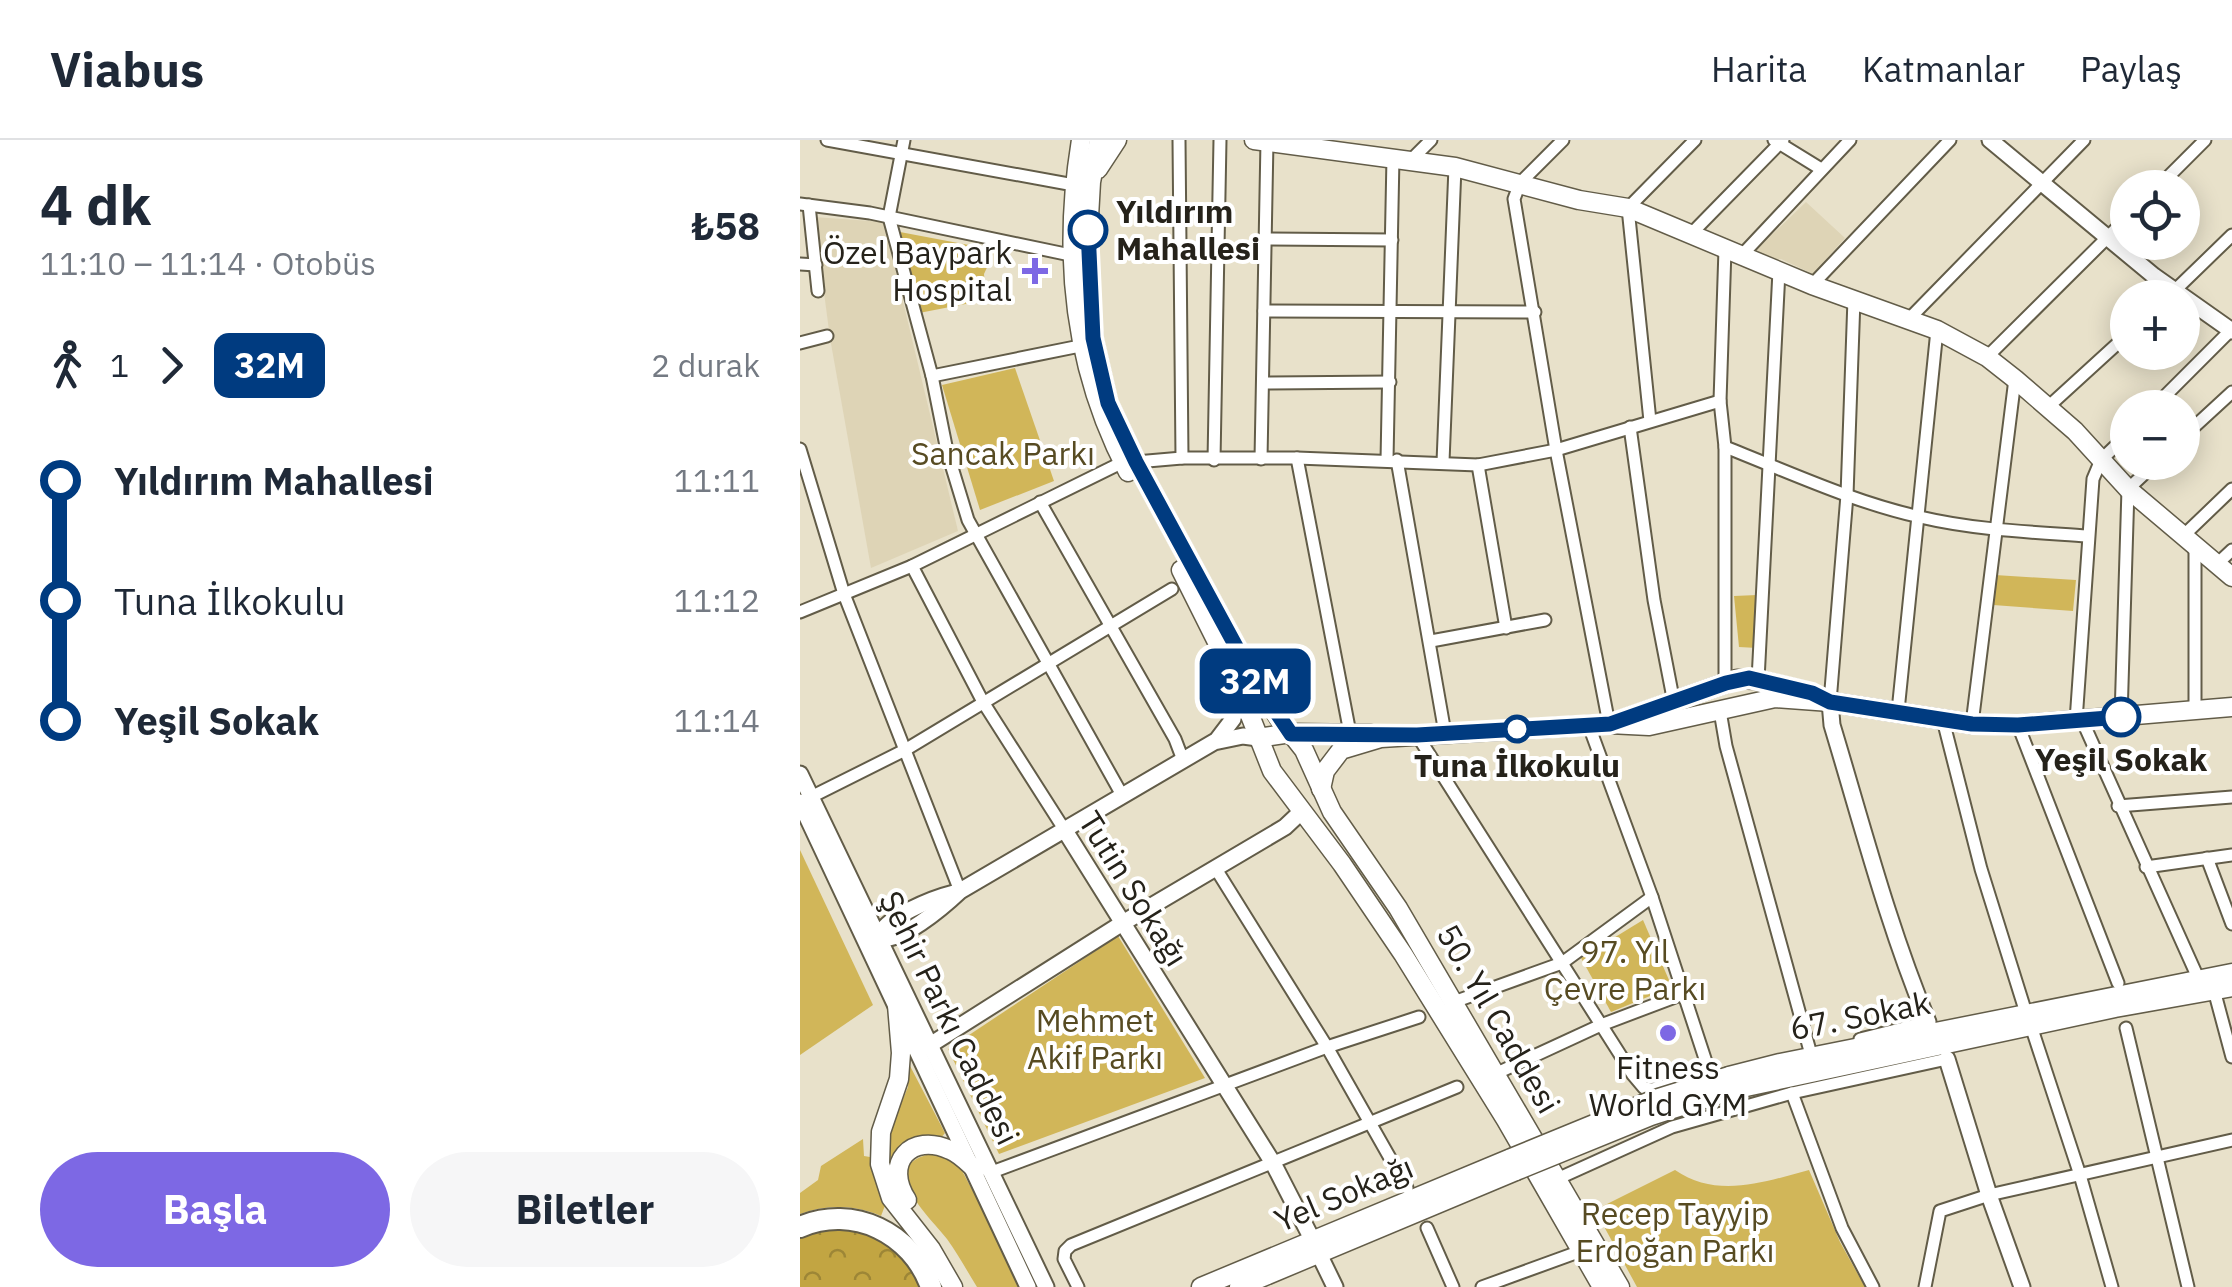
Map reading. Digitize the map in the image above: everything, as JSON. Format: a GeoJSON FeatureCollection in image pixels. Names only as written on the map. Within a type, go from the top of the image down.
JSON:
{"type":"FeatureCollection","features":[{"type":"Feature","properties":{"kind":"highway"},"geometry":{"type":"LineString","coordinates":[[800,1227],[830,1218],[868,1223],[885,1230],[916,1258],[931,1287]]}},
{"type":"Feature","properties":{"kind":"main road"},"geometry":{"type":"LineString","coordinates":[[1081,140],[1093,338],[1108,403],[1129,462]]}},
{"type":"Feature","properties":{"kind":"main road"},"geometry":{"type":"LineString","coordinates":[[1099,140],[1082,184],[1074,256],[1080,346],[1106,430],[1129,462]]}},
{"type":"Feature","properties":{"kind":"main road"},"geometry":{"type":"LineString","coordinates":[[1082,184],[1117,140]]}},
{"type":"Feature","properties":{"kind":"main road"},"geometry":{"type":"LineString","coordinates":[[1260,141],[1348,145],[1628,208],[1812,285],[1937,330],[1987,357],[2048,407],[2128,489],[2232,577]]}},
{"type":"Feature","properties":{"kind":"main road","name":"50. Yıl Caddesi"},"geometry":{"type":"LineString","coordinates":[[1129,462],[1236,680],[1272,770],[1403,954],[1481,1078],[1602,1287]]}},
{"type":"Feature","properties":{"kind":"main road","name":"50. Yıl Caddesi"},"geometry":{"type":"LineString","coordinates":[[1129,462],[1252,676],[1304,750],[1332,812],[1398,908],[1620,1287]]}},
{"type":"Feature","properties":{"kind":"main road"},"geometry":{"type":"LineString","coordinates":[[1610,724],[1726,683],[1758,680],[1812,693],[1830,702]]}},
{"type":"Feature","properties":{"kind":"main road"},"geometry":{"type":"LineString","coordinates":[[1726,683],[1744,693],[1741,705]]}},
{"type":"Feature","properties":{"kind":"main road"},"geometry":{"type":"LineString","coordinates":[[1720,711],[1714,708],[1712,696],[1726,683]]}},
{"type":"Feature","properties":{"kind":"main road"},"geometry":{"type":"LineString","coordinates":[[1302,811],[1313,806],[1331,760],[1341,750],[1381,738],[1610,724],[1649,726],[1775,698],[1830,702],[1972,724],[2018,725],[2232,707]]}},
{"type":"Feature","properties":{"kind":"main road"},"geometry":{"type":"LineString","coordinates":[[1258,738],[1291,734],[1417,735]]}},
{"type":"Feature","properties":{"kind":"main road","name":"67. Sokak"},"geometry":{"type":"LineString","coordinates":[[1513,1164],[1655,1099],[1723,1080],[2215,986],[2232,973]]}},
{"type":"Feature","properties":{"kind":"main road"},"geometry":{"type":"LineString","coordinates":[[897,1005],[900,1079],[881,1132],[883,1182],[953,1287]]}},
{"type":"Feature","properties":{"kind":"main road"},"geometry":{"type":"LineString","coordinates":[[966,1287],[932,1230],[903,1195],[896,1174],[903,1155],[931,1144],[984,1171]]}},
{"type":"Feature","properties":{"kind":"main road","name":"Yel Sokağı"},"geometry":{"type":"LineString","coordinates":[[1202,1287],[1513,1164]]}},
{"type":"Feature","properties":{"kind":"main road","name":"Yel Sokağı"},"geometry":{"type":"LineString","coordinates":[[1239,1287],[1315,1245]]}},
{"type":"Feature","properties":{"kind":"street"},"geometry":{"type":"LineString","coordinates":[[827,140],[902,146],[1082,184]]}},
{"type":"Feature","properties":{"kind":"street"},"geometry":{"type":"LineString","coordinates":[[1178,140],[1182,458]]}},
{"type":"Feature","properties":{"kind":"street"},"geometry":{"type":"LineString","coordinates":[[1214,460],[1220,140]]}},
{"type":"Feature","properties":{"kind":"street"},"geometry":{"type":"LineString","coordinates":[[1431,140],[1402,158],[1392,240],[1390,382],[1392,460],[1431,641],[1445,734]]}},
{"type":"Feature","properties":{"kind":"street"},"geometry":{"type":"LineString","coordinates":[[1562,140],[1520,183],[1514,199],[1556,450],[1610,724]]}},
{"type":"Feature","properties":{"kind":"street"},"geometry":{"type":"LineString","coordinates":[[1650,421],[1628,208],[1695,140]]}},
{"type":"Feature","properties":{"kind":"street"},"geometry":{"type":"LineString","coordinates":[[1726,683],[1725,447],[1720,401],[1734,252],[1850,140]]}},
{"type":"Feature","properties":{"kind":"street"},"geometry":{"type":"LineString","coordinates":[[1812,285],[1950,140]]}},
{"type":"Feature","properties":{"kind":"street"},"geometry":{"type":"LineString","coordinates":[[1990,140],[2108,236],[2155,280]]}},
{"type":"Feature","properties":{"kind":"street"},"geometry":{"type":"LineString","coordinates":[[1909,318],[2084,140]]}},
{"type":"Feature","properties":{"kind":"street"},"geometry":{"type":"LineString","coordinates":[[2175,170],[2206,140]]}},
{"type":"Feature","properties":{"kind":"street"},"geometry":{"type":"LineString","coordinates":[[1260,141],[1266,240],[1261,459]]}},
{"type":"Feature","properties":{"kind":"street"},"geometry":{"type":"LineString","coordinates":[[1689,236],[1779,141],[1821,169]]}},
{"type":"Feature","properties":{"kind":"street"},"geometry":{"type":"LineString","coordinates":[[902,146],[890,217],[932,376],[946,451],[968,520],[1122,795]]}},
{"type":"Feature","properties":{"kind":"street"},"geometry":{"type":"LineString","coordinates":[[1443,462],[1455,167]]}},
{"type":"Feature","properties":{"kind":"street"},"geometry":{"type":"LineString","coordinates":[[818,290],[804,204],[890,217],[1074,256]]}},
{"type":"Feature","properties":{"kind":"street"},"geometry":{"type":"LineString","coordinates":[[2185,280],[2232,235]]}},
{"type":"Feature","properties":{"kind":"street"},"geometry":{"type":"LineString","coordinates":[[1987,357],[2108,236]]}},
{"type":"Feature","properties":{"kind":"street"},"geometry":{"type":"LineString","coordinates":[[1266,240],[1392,240]]}},
{"type":"Feature","properties":{"kind":"street"},"geometry":{"type":"LineString","coordinates":[[800,264],[816,265]]}},
{"type":"Feature","properties":{"kind":"street"},"geometry":{"type":"LineString","coordinates":[[1758,680],[1779,271]]}},
{"type":"Feature","properties":{"kind":"street"},"geometry":{"type":"LineString","coordinates":[[1854,299],[1848,495],[1830,702],[1832,725],[1908,970],[1928,1022]]}},
{"type":"Feature","properties":{"kind":"street"},"geometry":{"type":"LineString","coordinates":[[1264,311],[1534,312]]}},
{"type":"Feature","properties":{"kind":"street"},"geometry":{"type":"LineString","coordinates":[[2171,390],[2232,330],[2200,311]]}},
{"type":"Feature","properties":{"kind":"street"},"geometry":{"type":"LineString","coordinates":[[1898,711],[1937,330]]}},
{"type":"Feature","properties":{"kind":"street"},"geometry":{"type":"LineString","coordinates":[[800,343],[827,336]]}},
{"type":"Feature","properties":{"kind":"street"},"geometry":{"type":"LineString","coordinates":[[932,376],[1080,346]]}},
{"type":"Feature","properties":{"kind":"street"},"geometry":{"type":"LineString","coordinates":[[2048,407],[2110,350]]}},
{"type":"Feature","properties":{"kind":"street"},"geometry":{"type":"LineString","coordinates":[[1972,724],[2014,379]]}},
{"type":"Feature","properties":{"kind":"street"},"geometry":{"type":"LineString","coordinates":[[1264,383],[1390,382]]}},
{"type":"Feature","properties":{"kind":"street"},"geometry":{"type":"LineString","coordinates":[[2200,421],[2232,392]]}},
{"type":"Feature","properties":{"kind":"street"},"geometry":{"type":"LineString","coordinates":[[800,612],[912,566],[1129,462],[1297,458],[1478,465],[1556,450],[1720,401]]}},
{"type":"Feature","properties":{"kind":"street"},"geometry":{"type":"LineString","coordinates":[[1630,428],[1654,600],[1674,703]]}},
{"type":"Feature","properties":{"kind":"street"},"geometry":{"type":"LineString","coordinates":[[1725,447],[1848,495],[1917,516],[1995,529],[2087,536]]}},
{"type":"Feature","properties":{"kind":"street"},"geometry":{"type":"LineString","coordinates":[[800,449],[844,594],[960,892]]}},
{"type":"Feature","properties":{"kind":"street"},"geometry":{"type":"LineString","coordinates":[[2110,452],[2094,479],[2087,536],[2079,721],[2146,867],[2215,986],[2232,1058]]}},
{"type":"Feature","properties":{"kind":"street"},"geometry":{"type":"LineString","coordinates":[[1297,458],[1350,733]]}},
{"type":"Feature","properties":{"kind":"street"},"geometry":{"type":"LineString","coordinates":[[1478,465],[1506,628]]}},
{"type":"Feature","properties":{"kind":"street"},"geometry":{"type":"LineString","coordinates":[[2121,717],[2128,489],[2137,480]]}},
{"type":"Feature","properties":{"kind":"street"},"geometry":{"type":"LineString","coordinates":[[2195,711],[2189,543],[2232,490]]}},
{"type":"Feature","properties":{"kind":"street"},"geometry":{"type":"LineString","coordinates":[[1040,502],[1176,739],[1183,760]]}},
{"type":"Feature","properties":{"kind":"street"},"geometry":{"type":"LineString","coordinates":[[2216,565],[2232,550]]}},
{"type":"Feature","properties":{"kind":"street","name":"Tutin Sokağı"},"geometry":{"type":"LineString","coordinates":[[912,566],[983,702],[1273,1163],[1334,1287]]}},
{"type":"Feature","properties":{"kind":"street"},"geometry":{"type":"LineString","coordinates":[[806,799],[905,750],[1172,588]]}},
{"type":"Feature","properties":{"kind":"street"},"geometry":{"type":"LineString","coordinates":[[1431,641],[1545,620]]}},
{"type":"Feature","properties":{"kind":"street"},"geometry":{"type":"LineString","coordinates":[[1214,742],[1232,719],[1236,680]]}},
{"type":"Feature","properties":{"kind":"street"},"geometry":{"type":"LineString","coordinates":[[1720,711],[1726,746],[1810,1051]]}},
{"type":"Feature","properties":{"kind":"street"},"geometry":{"type":"LineString","coordinates":[[1943,720],[1981,868],[2112,1287]]}},
{"type":"Feature","properties":{"kind":"street"},"geometry":{"type":"LineString","coordinates":[[2018,725],[2118,983]]}},
{"type":"Feature","properties":{"kind":"street"},"geometry":{"type":"LineString","coordinates":[[1588,726],[1652,897],[1683,994],[1723,1080]]}},
{"type":"Feature","properties":{"kind":"street"},"geometry":{"type":"LineString","coordinates":[[1417,735],[1602,1025]]}},
{"type":"Feature","properties":{"kind":"street"},"geometry":{"type":"LineString","coordinates":[[873,940],[894,938],[960,892],[1214,742],[1243,736],[1258,738]]}},
{"type":"Feature","properties":{"kind":"street","name":"Şehir Parkı Caddesi"},"geometry":{"type":"LineString","coordinates":[[800,774],[806,799],[873,940],[930,1045],[1028,1287]]}},
{"type":"Feature","properties":{"kind":"street"},"geometry":{"type":"LineString","coordinates":[[2118,806],[2232,798]]}},
{"type":"Feature","properties":{"kind":"street"},"geometry":{"type":"LineString","coordinates":[[930,1045],[1294,821],[1302,811]]}},
{"type":"Feature","properties":{"kind":"street"},"geometry":{"type":"LineString","coordinates":[[2146,867],[2232,854]]}},
{"type":"Feature","properties":{"kind":"street"},"geometry":{"type":"LineString","coordinates":[[2207,858],[2232,924]]}},
{"type":"Feature","properties":{"kind":"street"},"geometry":{"type":"LineString","coordinates":[[1216,869],[1327,1047],[1407,1188]]}},
{"type":"Feature","properties":{"kind":"street"},"geometry":{"type":"LineString","coordinates":[[1452,1003],[1562,963],[1652,897]]}},
{"type":"Feature","properties":{"kind":"street","name":"Şehir Parkı Caddesi"},"geometry":{"type":"LineString","coordinates":[[873,940],[897,1005],[1046,1287]]}},
{"type":"Feature","properties":{"kind":"street"},"geometry":{"type":"LineString","coordinates":[[1495,1074],[1602,1025],[1683,994]]}},
{"type":"Feature","properties":{"kind":"street"},"geometry":{"type":"LineString","coordinates":[[984,1171],[1419,1017]]}},
{"type":"Feature","properties":{"kind":"street","name":"67. Sokak"},"geometry":{"type":"LineString","coordinates":[[1602,1025],[1644,1088],[1652,1089],[1723,1080],[1810,1051],[1928,1022]]}},
{"type":"Feature","properties":{"kind":"street"},"geometry":{"type":"LineString","coordinates":[[2126,1028],[2188,1287]]}},
{"type":"Feature","properties":{"kind":"street"},"geometry":{"type":"LineString","coordinates":[[1947,1059],[2022,1287]]}},
{"type":"Feature","properties":{"kind":"street","name":"67. Sokak"},"geometry":{"type":"LineString","coordinates":[[1557,1179],[1672,1127],[1792,1092],[1947,1059]]}},
{"type":"Feature","properties":{"kind":"street"},"geometry":{"type":"LineString","coordinates":[[1078,1287],[1064,1259],[1070,1245],[1458,1087]]}},
{"type":"Feature","properties":{"kind":"street"},"geometry":{"type":"LineString","coordinates":[[1792,1092],[1842,1228],[1873,1287]]}},
{"type":"Feature","properties":{"kind":"street"},"geometry":{"type":"LineString","coordinates":[[1927,1286],[1940,1210],[1989,1195],[2232,1140]]}},
{"type":"Feature","properties":{"kind":"street"},"geometry":{"type":"LineString","coordinates":[[1427,1228],[1453,1287]]}},
{"type":"Feature","properties":{"kind":"street"},"geometry":{"type":"LineString","coordinates":[[1482,1287],[1582,1251]]}},
{"type":"Feature","properties":{"kind":"shaded area"},"geometry":{"type":"Polygon","coordinates":[[[1806,202],[1845,238],[1813,274],[1756,250],[1806,202]]]}},
{"type":"Feature","properties":{"kind":"shaded area"},"geometry":{"type":"Polygon","coordinates":[[[814,217],[884,222],[958,531],[871,568],[830,338],[814,217]]]}},
{"type":"Feature","properties":{"kind":"green space"},"geometry":{"type":"Polygon","coordinates":[[[900,232],[995,250],[984,274],[986,300],[919,313],[900,232]]]}},
{"type":"Feature","properties":{"kind":"green space","name":"Sancak Parkı"},"geometry":{"type":"Polygon","coordinates":[[[1015,368],[1054,481],[980,510],[942,385],[1015,368]]]}},
{"type":"Feature","properties":{"kind":"green space"},"geometry":{"type":"Polygon","coordinates":[[[1995,575],[2076,580],[2073,611],[1993,605],[1995,575]]]}},
{"type":"Feature","properties":{"kind":"green space"},"geometry":{"type":"Polygon","coordinates":[[[1757,595],[1757,648],[1739,647],[1734,596],[1757,595]]]}},
{"type":"Feature","properties":{"kind":"green space"},"geometry":{"type":"Polygon","coordinates":[[[800,850],[873,1005],[800,1055],[800,850]]]}},
{"type":"Feature","properties":{"kind":"green space","name":"97. Yıl Çevre Parkı"},"geometry":{"type":"Polygon","coordinates":[[[1643,920],[1672,987],[1611,1012],[1581,958],[1643,920]]]}},
{"type":"Feature","properties":{"kind":"green space","name":"Mehmet Akif Parkı"},"geometry":{"type":"Polygon","coordinates":[[[1118,936],[1205,1078],[999,1154],[948,1049],[1118,936]]]}},
{"type":"Feature","properties":{"kind":"green space"},"geometry":{"type":"Polygon","coordinates":[[[909,1064],[945,1133],[940,1139],[910,1140],[898,1148],[889,1162],[888,1135],[908,1087],[909,1064]]]}},
{"type":"Feature","properties":{"kind":"green space"},"geometry":{"type":"Polygon","coordinates":[[[863,1139],[864,1156],[870,1157],[886,1203],[881,1216],[841,1207],[800,1214],[800,1193],[818,1180],[821,1166],[863,1139]]]}},
{"type":"Feature","properties":{"kind":"green space"},"geometry":{"type":"Polygon","coordinates":[[[930,1154],[959,1165],[1018,1287],[977,1287],[947,1239],[919,1206],[906,1181],[907,1170],[914,1160],[930,1154]]]}},
{"type":"Feature","properties":{"kind":"green space","name":"Recep Tayyip Erdoğan Parkı"},"geometry":{"type":"Polygon","coordinates":[[[1675,1170],[1691,1179],[1724,1186],[1758,1183],[1809,1170],[1840,1242],[1865,1287],[1637,1287],[1595,1210],[1675,1170]]]}},
{"type":"Feature","properties":{"kind":"green space"},"geometry":{"type":"Polygon","coordinates":[[[843,1226],[891,1246],[908,1262],[922,1287],[800,1287],[800,1235],[843,1226]]]}},
{"type":"Feature","properties":{"kind":"bus line","name":"32M"},"geometry":{"type":"LineString","coordinates":[[1088,230],[1093,338],[1108,403],[1252,676],[1291,734],[1417,735],[1610,724],[1749,678],[1812,693],[1830,702],[1972,724],[2018,725],[2121,717]]}},
{"type":"Feature","properties":{"kind":"place","name":"Yıldırım Mahallesi"},"geometry":{"type":"Point","coordinates":[1088,230]}},
{"type":"Feature","properties":{"kind":"place","name":"Özel Baypark Hospital"},"geometry":{"type":"Point","coordinates":[1035,271]}},
{"type":"Feature","properties":{"kind":"place","name":"Yeşil Sokak"},"geometry":{"type":"Point","coordinates":[2121,717]}},
{"type":"Feature","properties":{"kind":"place","name":"Tuna İlkokulu"},"geometry":{"type":"Point","coordinates":[1517,729]}},
{"type":"Feature","properties":{"kind":"place","name":"Fitness World GYM"},"geometry":{"type":"Point","coordinates":[1668,1033]}}]}
